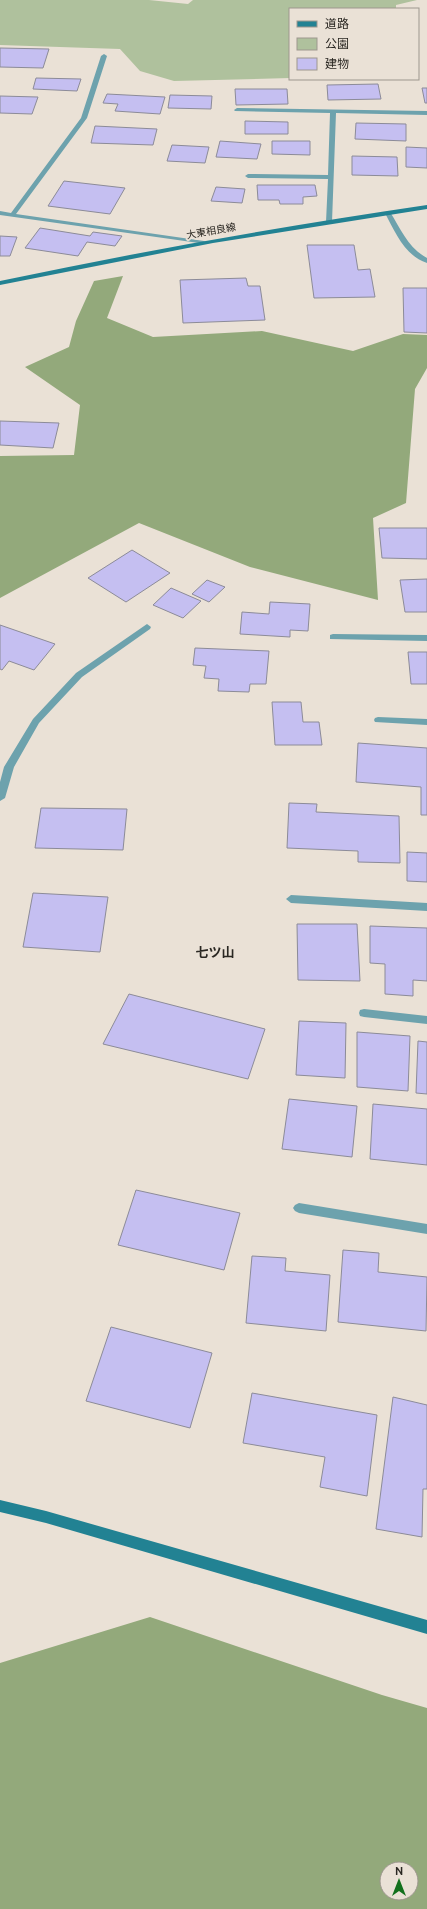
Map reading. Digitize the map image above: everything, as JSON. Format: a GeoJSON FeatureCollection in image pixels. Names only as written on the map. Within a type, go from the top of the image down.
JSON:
{"type":"FeatureCollection","features":[{"type":"Feature","properties":{"kind":"main road","name":"大東相良線"},"geometry":{"type":"LineString","coordinates":[[0,283],[204,243],[427,207]]}},
{"type":"Feature","properties":{"kind":"main road"},"geometry":{"type":"LineString","coordinates":[[0,1506],[46,1517],[427,1627]]}},
{"type":"Feature","properties":{"kind":"street"},"geometry":{"type":"LineString","coordinates":[[12,215],[84,118],[104,56]]}},
{"type":"Feature","properties":{"kind":"street"},"geometry":{"type":"LineString","coordinates":[[237,110],[427,113]]}},
{"type":"Feature","properties":{"kind":"street"},"geometry":{"type":"LineString","coordinates":[[329,222],[333,112]]}},
{"type":"Feature","properties":{"kind":"street"},"geometry":{"type":"LineString","coordinates":[[248,176],[330,177]]}},
{"type":"Feature","properties":{"kind":"street"},"geometry":{"type":"LineString","coordinates":[[388,213],[404,244],[427,261]]}},
{"type":"Feature","properties":{"kind":"street"},"geometry":{"type":"LineString","coordinates":[[0,214],[204,243]]}},
{"type":"Feature","properties":{"kind":"street"},"geometry":{"type":"LineString","coordinates":[[0,798],[9,767],[36,721],[78,675],[147,627]]}},
{"type":"Feature","properties":{"kind":"street"},"geometry":{"type":"LineString","coordinates":[[333,637],[427,638]]}},
{"type":"Feature","properties":{"kind":"street"},"geometry":{"type":"LineString","coordinates":[[378,720],[427,722]]}},
{"type":"Feature","properties":{"kind":"street"},"geometry":{"type":"LineString","coordinates":[[291,899],[427,907]]}},
{"type":"Feature","properties":{"kind":"street"},"geometry":{"type":"LineString","coordinates":[[364,1013],[427,1020]]}},
{"type":"Feature","properties":{"kind":"street"},"geometry":{"type":"LineString","coordinates":[[299,1208],[427,1229]]}},
{"type":"Feature","properties":{"kind":"green space"},"geometry":{"type":"Polygon","coordinates":[[[0,0],[149,0],[188,4],[193,0],[417,0],[396,5],[396,8],[289,8],[289,78],[174,81],[140,71],[120,49],[0,45],[0,0]]]}},
{"type":"Feature","properties":{"kind":"green space"},"geometry":{"type":"Polygon","coordinates":[[[123,276],[107,318],[153,337],[262,331],[353,351],[403,334],[427,335],[427,368],[415,389],[406,503],[373,518],[378,600],[250,567],[139,523],[0,598],[0,456],[74,455],[80,405],[25,367],[69,347],[76,321],[94,281],[123,276]]]}},
{"type":"Feature","properties":{"kind":"green space"},"geometry":{"type":"Polygon","coordinates":[[[150,1617],[382,1695],[427,1708],[427,1909],[0,1909],[0,1663],[150,1617]]]}},
{"type":"Feature","properties":{"kind":"building"},"geometry":{"type":"Polygon","coordinates":[[[0,48],[49,49],[43,68],[0,67],[0,48]]]}},
{"type":"Feature","properties":{"kind":"building"},"geometry":{"type":"Polygon","coordinates":[[[36,78],[81,79],[77,91],[33,89],[36,78]]]}},
{"type":"Feature","properties":{"kind":"building"},"geometry":{"type":"Polygon","coordinates":[[[378,84],[381,99],[328,100],[327,85],[378,84]]]}},
{"type":"Feature","properties":{"kind":"building"},"geometry":{"type":"Polygon","coordinates":[[[422,88],[427,88],[427,103],[425,103],[422,88]]]}},
{"type":"Feature","properties":{"kind":"building"},"geometry":{"type":"Polygon","coordinates":[[[235,89],[287,89],[288,104],[236,105],[235,89]]]}},
{"type":"Feature","properties":{"kind":"building"},"geometry":{"type":"Polygon","coordinates":[[[107,94],[165,97],[160,114],[115,111],[118,104],[103,103],[107,94]]]}},
{"type":"Feature","properties":{"kind":"building"},"geometry":{"type":"Polygon","coordinates":[[[170,95],[212,96],[211,109],[168,108],[170,95]]]}},
{"type":"Feature","properties":{"kind":"building"},"geometry":{"type":"Polygon","coordinates":[[[0,96],[38,97],[32,114],[0,113],[0,96]]]}},
{"type":"Feature","properties":{"kind":"building"},"geometry":{"type":"Polygon","coordinates":[[[245,121],[288,122],[288,134],[245,134],[245,121]]]}},
{"type":"Feature","properties":{"kind":"building"},"geometry":{"type":"Polygon","coordinates":[[[356,123],[406,124],[406,141],[355,139],[356,123]]]}},
{"type":"Feature","properties":{"kind":"building"},"geometry":{"type":"Polygon","coordinates":[[[95,126],[157,129],[153,145],[91,143],[95,126]]]}},
{"type":"Feature","properties":{"kind":"building"},"geometry":{"type":"Polygon","coordinates":[[[220,141],[261,144],[257,159],[216,157],[220,141]]]}},
{"type":"Feature","properties":{"kind":"building"},"geometry":{"type":"Polygon","coordinates":[[[272,141],[310,141],[310,155],[272,154],[272,141]]]}},
{"type":"Feature","properties":{"kind":"building"},"geometry":{"type":"Polygon","coordinates":[[[172,145],[209,147],[205,163],[167,161],[172,145]]]}},
{"type":"Feature","properties":{"kind":"building"},"geometry":{"type":"Polygon","coordinates":[[[406,147],[427,148],[427,168],[406,167],[406,147]]]}},
{"type":"Feature","properties":{"kind":"building"},"geometry":{"type":"Polygon","coordinates":[[[352,156],[397,157],[398,176],[352,175],[352,156]]]}},
{"type":"Feature","properties":{"kind":"building"},"geometry":{"type":"Polygon","coordinates":[[[64,181],[125,188],[110,214],[48,206],[64,181]]]}},
{"type":"Feature","properties":{"kind":"building"},"geometry":{"type":"Polygon","coordinates":[[[257,185],[315,185],[317,196],[303,197],[303,204],[280,204],[279,200],[258,200],[257,185]]]}},
{"type":"Feature","properties":{"kind":"building"},"geometry":{"type":"Polygon","coordinates":[[[216,187],[245,189],[242,203],[211,201],[216,187]]]}},
{"type":"Feature","properties":{"kind":"building"},"geometry":{"type":"Polygon","coordinates":[[[40,228],[90,236],[93,232],[122,236],[115,246],[87,242],[78,256],[25,248],[40,228]]]}},
{"type":"Feature","properties":{"kind":"building"},"geometry":{"type":"Polygon","coordinates":[[[0,236],[17,237],[10,256],[0,256],[0,236]]]}},
{"type":"Feature","properties":{"kind":"building"},"geometry":{"type":"Polygon","coordinates":[[[307,245],[354,245],[358,270],[370,269],[375,297],[314,298],[307,245]]]}},
{"type":"Feature","properties":{"kind":"building"},"geometry":{"type":"Polygon","coordinates":[[[246,278],[248,286],[260,286],[265,320],[183,323],[180,280],[246,278]]]}},
{"type":"Feature","properties":{"kind":"building"},"geometry":{"type":"Polygon","coordinates":[[[403,288],[427,288],[427,333],[404,332],[403,288]]]}},
{"type":"Feature","properties":{"kind":"building"},"geometry":{"type":"Polygon","coordinates":[[[0,421],[59,423],[53,448],[0,445],[0,421]]]}},
{"type":"Feature","properties":{"kind":"building"},"geometry":{"type":"Polygon","coordinates":[[[379,528],[427,528],[427,559],[382,558],[379,528]]]}},
{"type":"Feature","properties":{"kind":"building"},"geometry":{"type":"Polygon","coordinates":[[[132,550],[170,573],[126,602],[88,578],[132,550]]]}},
{"type":"Feature","properties":{"kind":"building"},"geometry":{"type":"Polygon","coordinates":[[[427,579],[427,612],[405,612],[400,580],[427,579]]]}},
{"type":"Feature","properties":{"kind":"building"},"geometry":{"type":"Polygon","coordinates":[[[207,580],[225,587],[209,602],[192,594],[207,580]]]}},
{"type":"Feature","properties":{"kind":"building"},"geometry":{"type":"Polygon","coordinates":[[[171,588],[201,601],[183,618],[153,605],[171,588]]]}},
{"type":"Feature","properties":{"kind":"building"},"geometry":{"type":"Polygon","coordinates":[[[270,602],[310,604],[308,631],[290,630],[290,637],[240,634],[242,612],[269,614],[270,602]]]}},
{"type":"Feature","properties":{"kind":"building"},"geometry":{"type":"Polygon","coordinates":[[[0,625],[55,644],[34,670],[9,661],[2,670],[0,669],[0,625]]]}},
{"type":"Feature","properties":{"kind":"building"},"geometry":{"type":"Polygon","coordinates":[[[195,648],[269,651],[266,684],[250,684],[249,692],[218,691],[219,679],[204,678],[206,666],[193,665],[195,648]]]}},
{"type":"Feature","properties":{"kind":"building"},"geometry":{"type":"Polygon","coordinates":[[[408,652],[427,652],[427,684],[411,684],[408,652]]]}},
{"type":"Feature","properties":{"kind":"building"},"geometry":{"type":"Polygon","coordinates":[[[272,702],[301,702],[303,722],[319,722],[322,745],[275,745],[272,702]]]}},
{"type":"Feature","properties":{"kind":"building"},"geometry":{"type":"Polygon","coordinates":[[[358,743],[427,748],[427,815],[421,815],[421,787],[356,782],[358,743]]]}},
{"type":"Feature","properties":{"kind":"building"},"geometry":{"type":"Polygon","coordinates":[[[289,803],[317,804],[316,812],[399,816],[400,863],[358,862],[358,851],[287,848],[289,803]]]}},
{"type":"Feature","properties":{"kind":"building"},"geometry":{"type":"Polygon","coordinates":[[[41,808],[127,809],[123,850],[35,848],[41,808]]]}},
{"type":"Feature","properties":{"kind":"building"},"geometry":{"type":"Polygon","coordinates":[[[407,852],[427,853],[427,882],[407,881],[407,852]]]}},
{"type":"Feature","properties":{"kind":"building"},"geometry":{"type":"Polygon","coordinates":[[[33,893],[108,897],[100,952],[23,947],[33,893]]]}},
{"type":"Feature","properties":{"kind":"building"},"geometry":{"type":"Polygon","coordinates":[[[297,924],[357,924],[360,981],[298,980],[297,924]]]}},
{"type":"Feature","properties":{"kind":"building"},"geometry":{"type":"Polygon","coordinates":[[[370,926],[427,928],[427,981],[413,980],[413,996],[385,994],[385,964],[370,963],[370,926]]]}},
{"type":"Feature","properties":{"kind":"building"},"geometry":{"type":"Polygon","coordinates":[[[129,994],[265,1029],[248,1079],[103,1044],[129,994]]]}},
{"type":"Feature","properties":{"kind":"building"},"geometry":{"type":"Polygon","coordinates":[[[299,1021],[346,1023],[345,1078],[296,1075],[299,1021]]]}},
{"type":"Feature","properties":{"kind":"building"},"geometry":{"type":"Polygon","coordinates":[[[357,1032],[410,1036],[408,1091],[357,1087],[357,1032]]]}},
{"type":"Feature","properties":{"kind":"building"},"geometry":{"type":"Polygon","coordinates":[[[418,1041],[427,1042],[427,1094],[416,1093],[418,1041]]]}},
{"type":"Feature","properties":{"kind":"building"},"geometry":{"type":"Polygon","coordinates":[[[289,1099],[357,1106],[352,1157],[282,1149],[289,1099]]]}},
{"type":"Feature","properties":{"kind":"building"},"geometry":{"type":"Polygon","coordinates":[[[373,1104],[427,1109],[427,1165],[370,1159],[373,1104]]]}},
{"type":"Feature","properties":{"kind":"building"},"geometry":{"type":"Polygon","coordinates":[[[136,1190],[240,1213],[224,1270],[118,1245],[136,1190]]]}},
{"type":"Feature","properties":{"kind":"building"},"geometry":{"type":"Polygon","coordinates":[[[343,1250],[379,1253],[378,1272],[427,1277],[426,1331],[338,1322],[343,1250]]]}},
{"type":"Feature","properties":{"kind":"building"},"geometry":{"type":"Polygon","coordinates":[[[252,1256],[286,1258],[285,1271],[330,1275],[326,1331],[246,1323],[252,1256]]]}},
{"type":"Feature","properties":{"kind":"building"},"geometry":{"type":"Polygon","coordinates":[[[111,1327],[212,1353],[190,1428],[86,1401],[111,1327]]]}},
{"type":"Feature","properties":{"kind":"building"},"geometry":{"type":"Polygon","coordinates":[[[252,1393],[377,1415],[367,1496],[320,1487],[325,1457],[243,1443],[252,1393]]]}},
{"type":"Feature","properties":{"kind":"building"},"geometry":{"type":"Polygon","coordinates":[[[393,1397],[427,1405],[427,1489],[423,1489],[422,1537],[376,1529],[393,1397]]]}},
{"type":"Feature","properties":{"kind":"district","name":"七ツ山"},"geometry":{"type":"Point","coordinates":[215,952]}}]}
